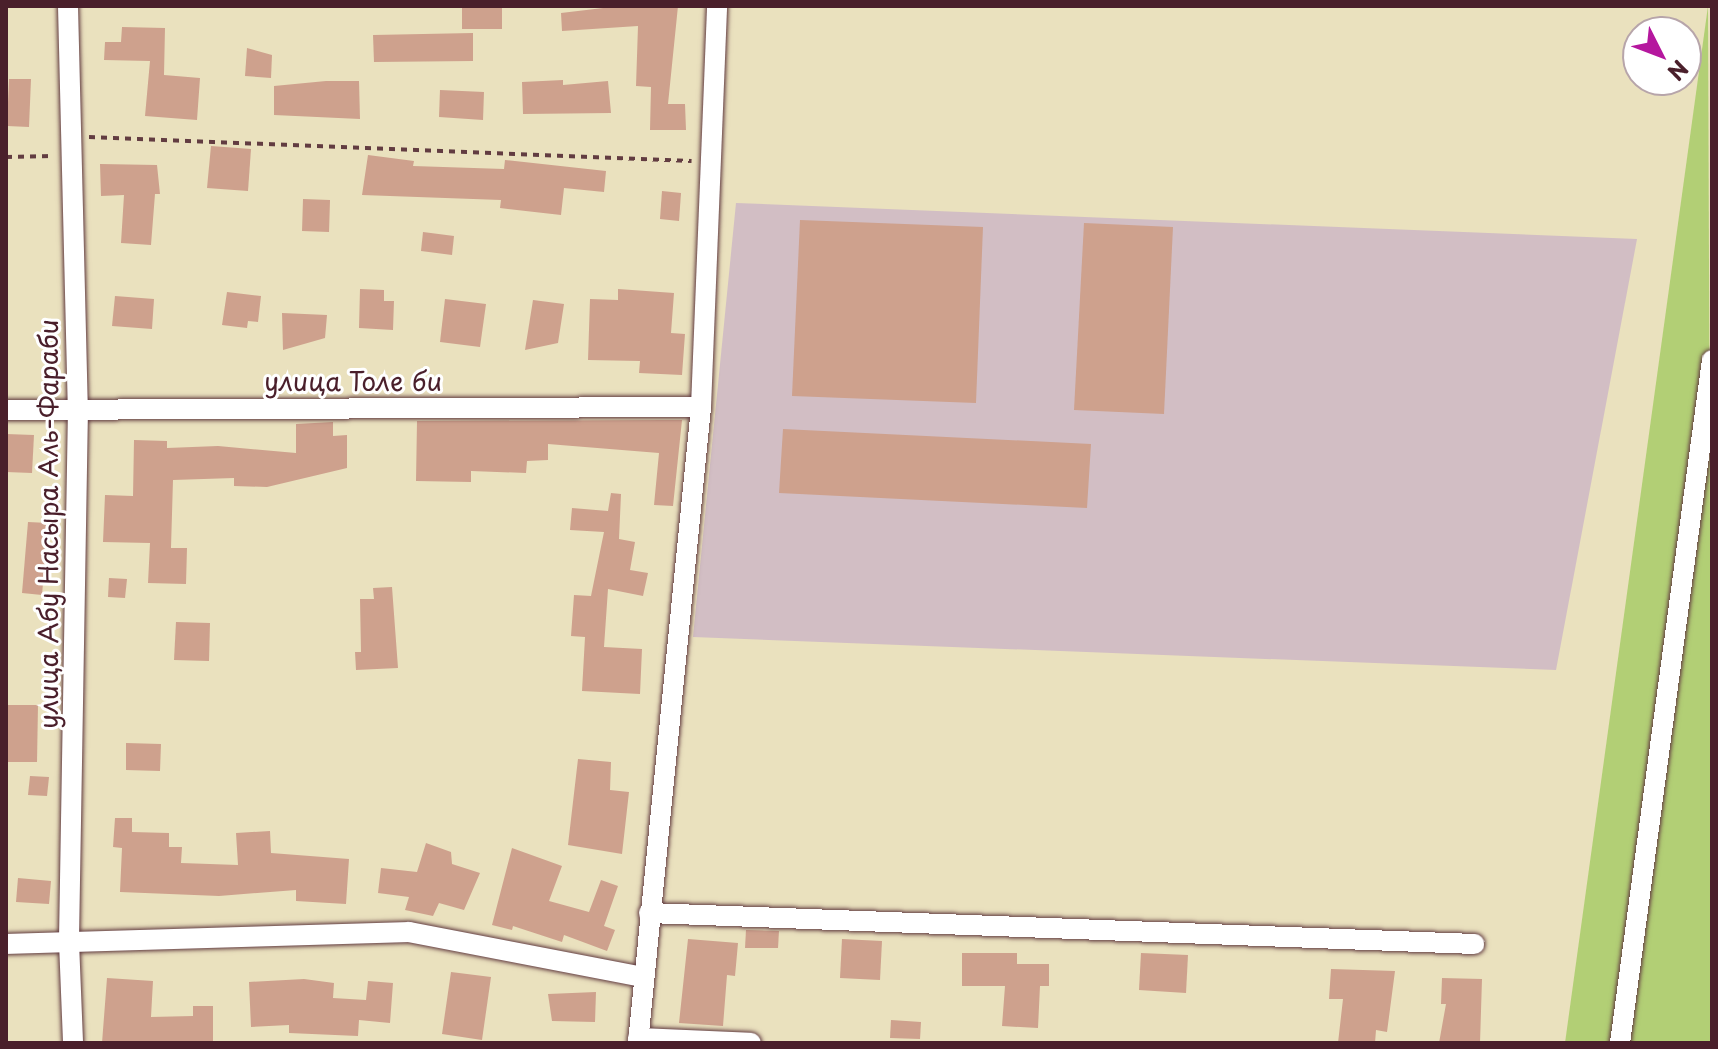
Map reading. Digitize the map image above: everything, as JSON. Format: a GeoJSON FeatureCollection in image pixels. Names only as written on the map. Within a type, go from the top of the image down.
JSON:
{"type":"FeatureCollection","features":[{"type":"Feature","properties":{"kind":"street","name":"улица Абу Насыра Аль-Фараби"},"geometry":{"type":"LineString","coordinates":[[68,6],[78,408],[69,942],[73,1043]]}},
{"type":"Feature","properties":{"kind":"street"},"geometry":{"type":"LineString","coordinates":[[717,6],[701,407],[638,1041],[751,1043]]}},
{"type":"Feature","properties":{"kind":"street"},"geometry":{"type":"LineString","coordinates":[[1620,1043],[1712,360]]}},
{"type":"Feature","properties":{"kind":"street","name":"улица Толе би"},"geometry":{"type":"LineString","coordinates":[[6,410],[701,407]]}},
{"type":"Feature","properties":{"kind":"street"},"geometry":{"type":"LineString","coordinates":[[649,913],[1474,944]]}},
{"type":"Feature","properties":{"kind":"street"},"geometry":{"type":"LineString","coordinates":[[6,944],[409,932],[643,977]]}},
{"type":"Feature","properties":{"kind":"path"},"geometry":{"type":"LineString","coordinates":[[6,157],[71,146],[711,162]]}},
{"type":"Feature","properties":{"kind":"shaded area"},"geometry":{"type":"Polygon","coordinates":[[[736,203],[1637,239],[1556,670],[693,637],[736,203]]]}},
{"type":"Feature","properties":{"kind":"green space"},"geometry":{"type":"Polygon","coordinates":[[[1708,6],[1712,1043],[1565,1043],[1696,96],[1702,96],[1702,50],[1708,6]]]}},
{"type":"Feature","properties":{"kind":"building"},"geometry":{"type":"Polygon","coordinates":[[[462,6],[502,6],[502,29],[462,29],[462,6]]]}},
{"type":"Feature","properties":{"kind":"building"},"geometry":{"type":"Polygon","coordinates":[[[620,6],[678,6],[668,104],[685,104],[686,130],[650,130],[651,87],[636,86],[638,26],[562,31],[561,13],[620,6]]]}},
{"type":"Feature","properties":{"kind":"building"},"geometry":{"type":"Polygon","coordinates":[[[122,27],[165,28],[164,75],[200,78],[197,120],[145,116],[150,61],[104,60],[105,42],[121,42],[122,27]]]}},
{"type":"Feature","properties":{"kind":"building"},"geometry":{"type":"Polygon","coordinates":[[[473,33],[473,61],[374,62],[373,35],[473,33]]]}},
{"type":"Feature","properties":{"kind":"building"},"geometry":{"type":"Polygon","coordinates":[[[247,48],[272,55],[271,78],[245,76],[247,48]]]}},
{"type":"Feature","properties":{"kind":"building"},"geometry":{"type":"Polygon","coordinates":[[[9,79],[31,79],[29,127],[7,126],[9,79]]]}},
{"type":"Feature","properties":{"kind":"building"},"geometry":{"type":"Polygon","coordinates":[[[563,80],[563,85],[608,81],[611,113],[523,114],[522,82],[563,80]]]}},
{"type":"Feature","properties":{"kind":"building"},"geometry":{"type":"Polygon","coordinates":[[[359,81],[360,119],[274,115],[274,86],[359,81]]]}},
{"type":"Feature","properties":{"kind":"building"},"geometry":{"type":"Polygon","coordinates":[[[440,90],[484,92],[483,120],[439,117],[440,90]]]}},
{"type":"Feature","properties":{"kind":"building"},"geometry":{"type":"Polygon","coordinates":[[[211,146],[251,149],[248,191],[207,188],[211,146]]]}},
{"type":"Feature","properties":{"kind":"building"},"geometry":{"type":"Polygon","coordinates":[[[368,155],[414,161],[413,166],[504,169],[505,160],[606,171],[604,192],[564,188],[561,215],[500,208],[501,200],[362,195],[368,155]]]}},
{"type":"Feature","properties":{"kind":"building"},"geometry":{"type":"Polygon","coordinates":[[[100,164],[157,165],[160,194],[155,194],[151,245],[121,243],[124,195],[101,196],[100,164]]]}},
{"type":"Feature","properties":{"kind":"building"},"geometry":{"type":"Polygon","coordinates":[[[662,191],[681,193],[679,221],[660,219],[662,191]]]}},
{"type":"Feature","properties":{"kind":"building"},"geometry":{"type":"Polygon","coordinates":[[[303,199],[330,200],[329,232],[302,231],[303,199]]]}},
{"type":"Feature","properties":{"kind":"building"},"geometry":{"type":"Polygon","coordinates":[[[800,220],[983,227],[976,403],[792,396],[800,220]]]}},
{"type":"Feature","properties":{"kind":"building"},"geometry":{"type":"Polygon","coordinates":[[[1084,223],[1173,227],[1164,414],[1074,410],[1084,223]]]}},
{"type":"Feature","properties":{"kind":"building"},"geometry":{"type":"Polygon","coordinates":[[[423,232],[454,236],[452,255],[421,251],[423,232]]]}},
{"type":"Feature","properties":{"kind":"building"},"geometry":{"type":"Polygon","coordinates":[[[360,289],[384,290],[384,301],[394,301],[393,330],[359,328],[360,289]]]}},
{"type":"Feature","properties":{"kind":"building"},"geometry":{"type":"Polygon","coordinates":[[[618,289],[674,293],[671,333],[685,334],[682,375],[639,373],[640,361],[588,360],[590,299],[618,300],[618,289]]]}},
{"type":"Feature","properties":{"kind":"building"},"geometry":{"type":"Polygon","coordinates":[[[227,292],[261,296],[258,322],[248,321],[247,328],[222,325],[227,292]]]}},
{"type":"Feature","properties":{"kind":"building"},"geometry":{"type":"Polygon","coordinates":[[[115,296],[154,299],[152,329],[112,326],[115,296]]]}},
{"type":"Feature","properties":{"kind":"building"},"geometry":{"type":"Polygon","coordinates":[[[445,299],[486,304],[480,347],[440,342],[445,299]]]}},
{"type":"Feature","properties":{"kind":"building"},"geometry":{"type":"Polygon","coordinates":[[[533,300],[564,304],[558,343],[525,350],[533,300]]]}},
{"type":"Feature","properties":{"kind":"building"},"geometry":{"type":"Polygon","coordinates":[[[282,313],[327,315],[325,338],[283,350],[282,313]]]}},
{"type":"Feature","properties":{"kind":"building"},"geometry":{"type":"Polygon","coordinates":[[[682,420],[673,506],[654,505],[659,453],[548,444],[548,460],[527,461],[526,473],[471,471],[471,482],[416,481],[417,421],[682,420]]]}},
{"type":"Feature","properties":{"kind":"building"},"geometry":{"type":"Polygon","coordinates":[[[333,422],[333,436],[347,435],[347,468],[267,487],[234,486],[234,478],[173,480],[171,548],[187,548],[186,584],[148,583],[150,543],[103,542],[105,495],[133,496],[134,440],[167,441],[167,448],[218,446],[296,453],[296,424],[333,422]]]}},
{"type":"Feature","properties":{"kind":"building"},"geometry":{"type":"Polygon","coordinates":[[[783,429],[1091,444],[1087,508],[779,493],[783,429]]]}},
{"type":"Feature","properties":{"kind":"building"},"geometry":{"type":"Polygon","coordinates":[[[6,434],[34,435],[32,473],[6,472],[6,434]]]}},
{"type":"Feature","properties":{"kind":"building"},"geometry":{"type":"Polygon","coordinates":[[[611,493],[621,494],[619,539],[635,542],[630,570],[648,573],[643,596],[608,589],[604,647],[642,649],[640,694],[582,691],[585,637],[571,636],[574,595],[591,596],[604,532],[570,530],[572,508],[608,511],[611,493]]]}},
{"type":"Feature","properties":{"kind":"building"},"geometry":{"type":"Polygon","coordinates":[[[28,522],[48,523],[42,595],[22,593],[28,522]]]}},
{"type":"Feature","properties":{"kind":"building"},"geometry":{"type":"Polygon","coordinates":[[[109,578],[127,579],[125,598],[108,597],[109,578]]]}},
{"type":"Feature","properties":{"kind":"building"},"geometry":{"type":"Polygon","coordinates":[[[392,587],[398,668],[356,670],[355,652],[361,652],[360,599],[374,599],[373,588],[392,587]]]}},
{"type":"Feature","properties":{"kind":"building"},"geometry":{"type":"Polygon","coordinates":[[[176,622],[210,623],[209,661],[174,660],[176,622]]]}},
{"type":"Feature","properties":{"kind":"building"},"geometry":{"type":"Polygon","coordinates":[[[6,705],[38,705],[37,762],[6,762],[6,705]]]}},
{"type":"Feature","properties":{"kind":"building"},"geometry":{"type":"Polygon","coordinates":[[[126,743],[161,744],[160,771],[126,770],[126,743]]]}},
{"type":"Feature","properties":{"kind":"building"},"geometry":{"type":"Polygon","coordinates":[[[578,759],[611,762],[610,790],[629,792],[622,854],[568,845],[578,759]]]}},
{"type":"Feature","properties":{"kind":"building"},"geometry":{"type":"Polygon","coordinates":[[[30,776],[49,777],[47,796],[28,795],[30,776]]]}},
{"type":"Feature","properties":{"kind":"building"},"geometry":{"type":"Polygon","coordinates":[[[115,818],[132,818],[132,832],[169,833],[169,847],[182,847],[181,863],[238,865],[236,833],[270,831],[271,853],[349,859],[346,904],[296,901],[296,890],[219,896],[120,892],[122,848],[113,847],[115,818]]]}},
{"type":"Feature","properties":{"kind":"building"},"geometry":{"type":"Polygon","coordinates":[[[426,843],[451,852],[452,864],[480,873],[464,910],[439,903],[433,916],[405,910],[409,897],[378,893],[381,868],[417,872],[426,843]]]}},
{"type":"Feature","properties":{"kind":"building"},"geometry":{"type":"Polygon","coordinates":[[[512,848],[562,866],[549,901],[589,912],[601,880],[618,886],[604,926],[615,930],[607,951],[564,935],[562,942],[513,926],[512,930],[492,925],[512,848]]]}},
{"type":"Feature","properties":{"kind":"building"},"geometry":{"type":"Polygon","coordinates":[[[18,878],[51,881],[49,904],[16,902],[18,878]]]}},
{"type":"Feature","properties":{"kind":"building"},"geometry":{"type":"Polygon","coordinates":[[[746,930],[779,931],[778,948],[745,948],[746,930]]]}},
{"type":"Feature","properties":{"kind":"building"},"geometry":{"type":"Polygon","coordinates":[[[688,939],[738,943],[735,976],[727,975],[723,1026],[679,1023],[688,939]]]}},
{"type":"Feature","properties":{"kind":"building"},"geometry":{"type":"Polygon","coordinates":[[[842,939],[882,941],[880,980],[840,978],[842,939]]]}},
{"type":"Feature","properties":{"kind":"building"},"geometry":{"type":"Polygon","coordinates":[[[962,953],[1017,953],[1017,964],[1049,964],[1049,986],[1040,986],[1038,1028],[1002,1026],[1005,986],[962,986],[962,953]]]}},
{"type":"Feature","properties":{"kind":"building"},"geometry":{"type":"Polygon","coordinates":[[[1141,953],[1188,955],[1186,993],[1139,990],[1141,953]]]}},
{"type":"Feature","properties":{"kind":"building"},"geometry":{"type":"Polygon","coordinates":[[[1331,969],[1395,971],[1387,1032],[1376,1030],[1375,1043],[1338,1043],[1343,999],[1329,999],[1331,969]]]}},
{"type":"Feature","properties":{"kind":"building"},"geometry":{"type":"Polygon","coordinates":[[[451,972],[491,977],[482,1040],[442,1034],[451,972]]]}},
{"type":"Feature","properties":{"kind":"building"},"geometry":{"type":"Polygon","coordinates":[[[107,978],[153,981],[151,1017],[193,1016],[193,1006],[213,1006],[213,1043],[102,1043],[107,978]]]}},
{"type":"Feature","properties":{"kind":"building"},"geometry":{"type":"Polygon","coordinates":[[[1442,978],[1482,979],[1480,1043],[1439,1043],[1446,1004],[1441,1004],[1442,978]]]}},
{"type":"Feature","properties":{"kind":"building"},"geometry":{"type":"Polygon","coordinates":[[[304,979],[334,983],[333,998],[366,1000],[368,981],[393,983],[390,1023],[359,1020],[358,1036],[289,1033],[289,1025],[251,1027],[249,982],[304,979]]]}},
{"type":"Feature","properties":{"kind":"building"},"geometry":{"type":"Polygon","coordinates":[[[596,992],[595,1022],[552,1021],[548,994],[596,992]]]}},
{"type":"Feature","properties":{"kind":"building"},"geometry":{"type":"Polygon","coordinates":[[[891,1020],[921,1022],[920,1039],[890,1038],[891,1020]]]}}]}
